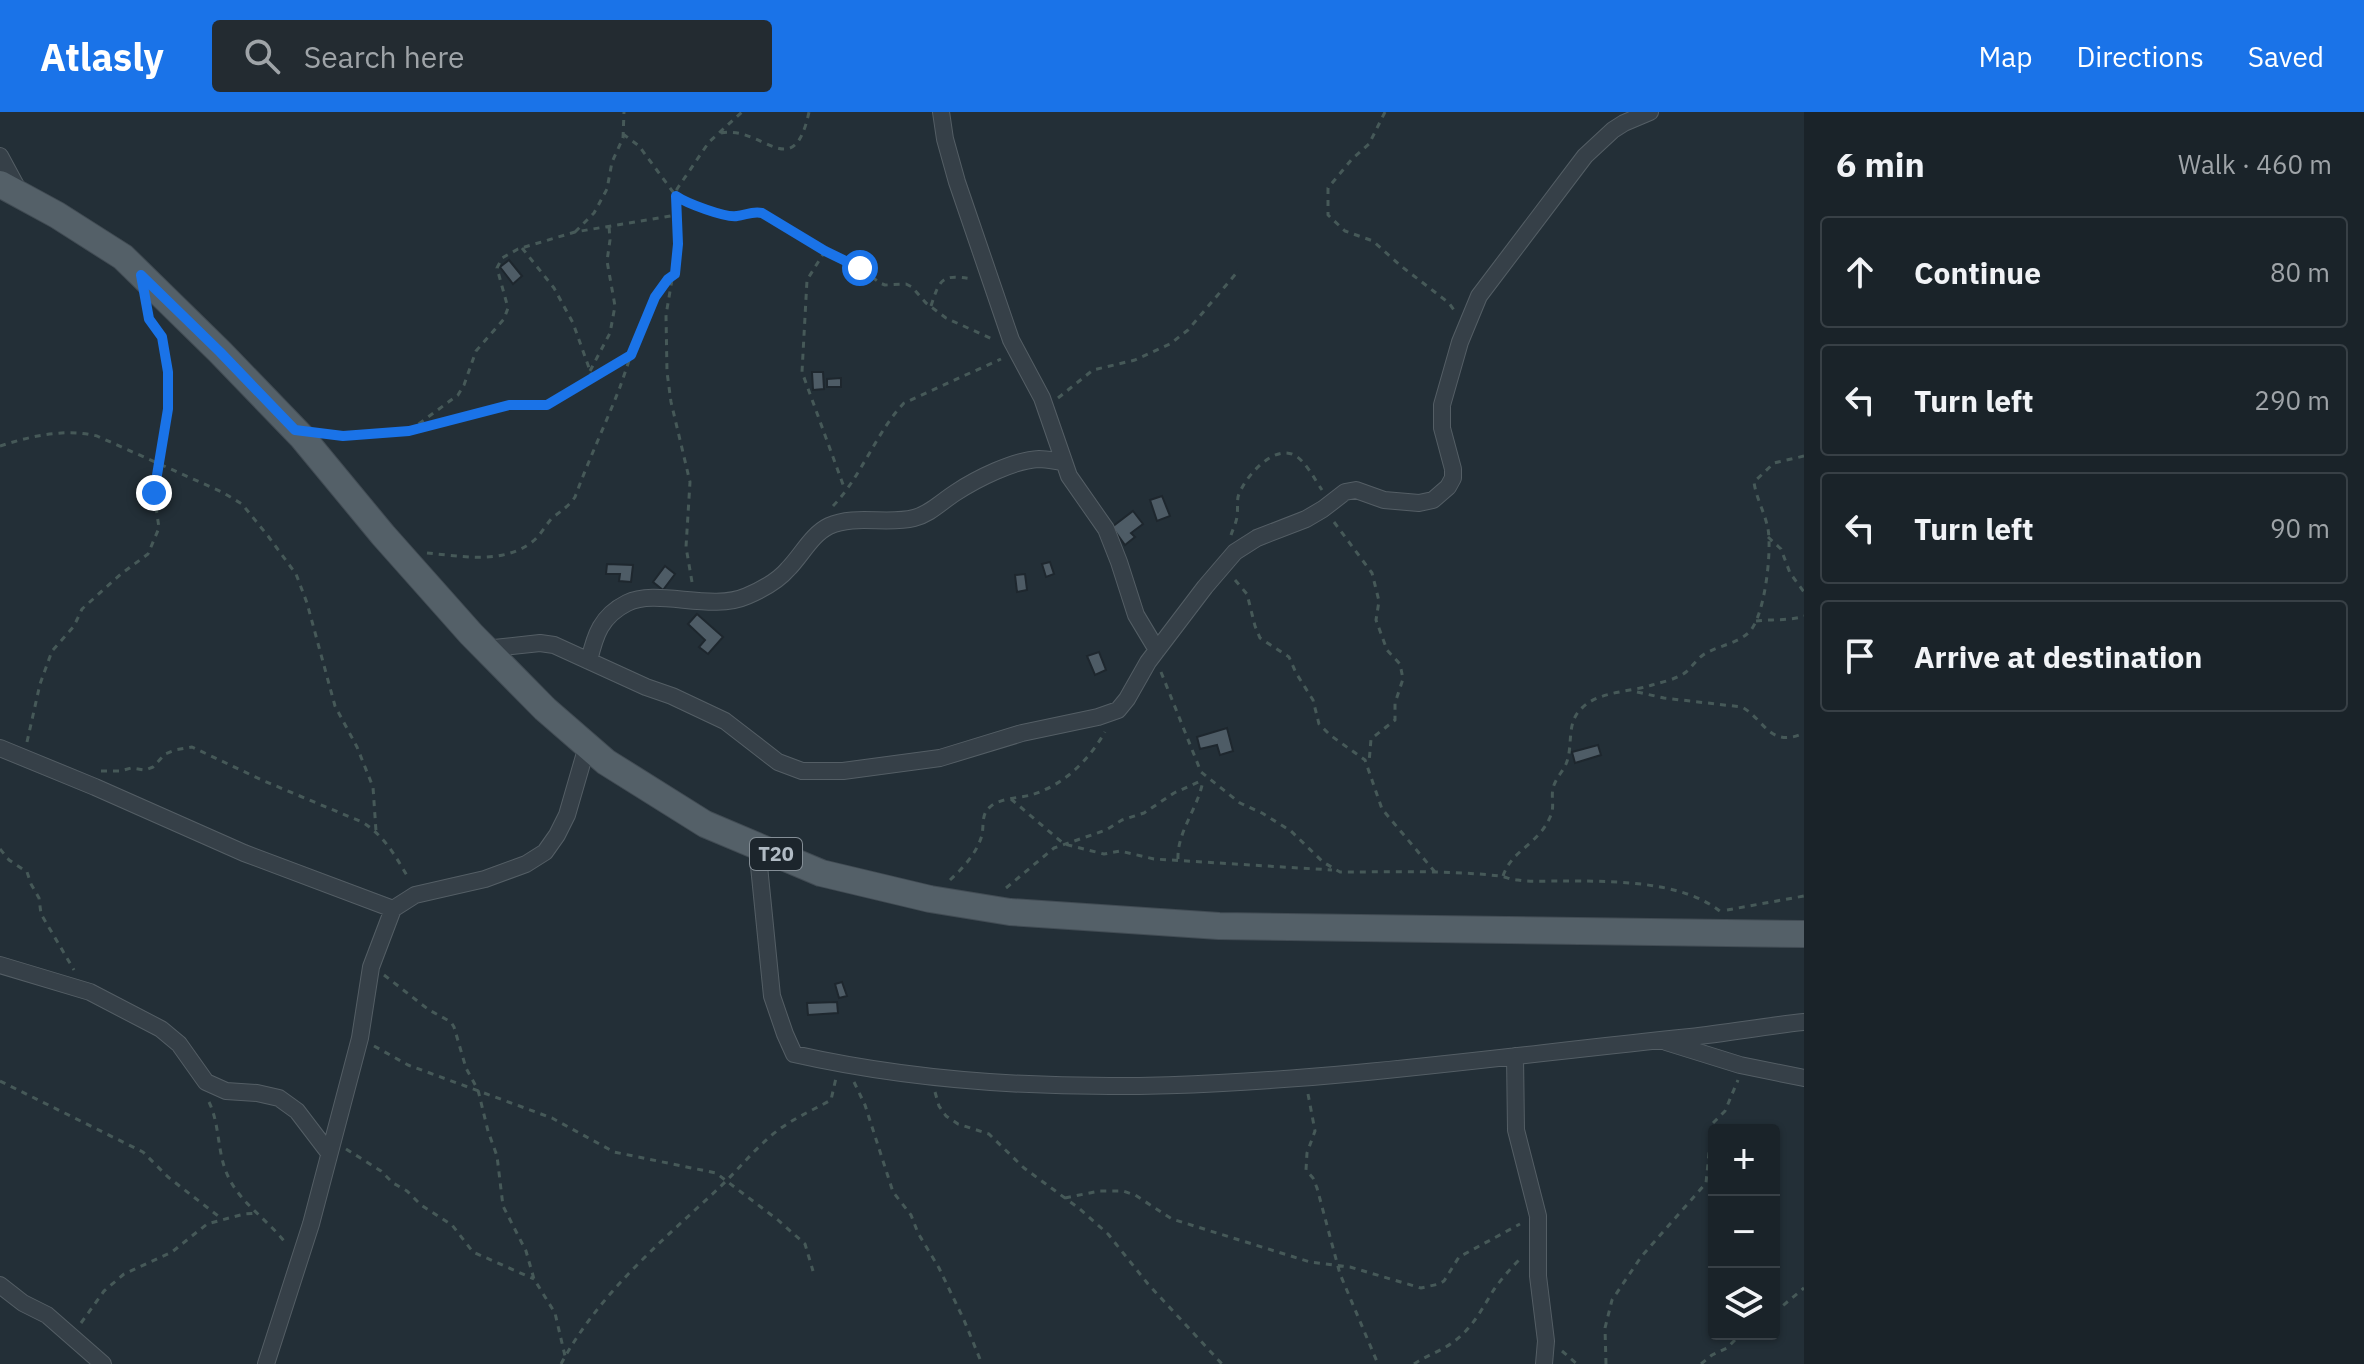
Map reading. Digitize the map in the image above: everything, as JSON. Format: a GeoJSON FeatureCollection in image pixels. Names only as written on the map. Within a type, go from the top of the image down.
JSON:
{"type":"FeatureCollection","features":[{"type":"Feature","properties":{"kind":"main road","name":"T20"},"geometry":{"type":"LineString","coordinates":[[10,189],[123,257],[295,430],[395,549],[485,649],[587,746],[606,762],[705,824],[821,873],[930,899],[1010,912],[1219,926],[1804,934]]}},
{"type":"Feature","properties":{"kind":"street"},"geometry":{"type":"LineString","coordinates":[[941,112],[957,182],[994,287],[1013,354],[1045,406],[1069,476],[1106,529],[1136,615],[1156,652]]}},
{"type":"Feature","properties":{"kind":"street"},"geometry":{"type":"LineString","coordinates":[[485,649],[540,643],[562,648],[725,721],[778,762],[802,771],[843,771],[940,758],[1022,733],[1118,710],[1156,652],[1235,552],[1257,538],[1306,519],[1345,492],[1356,490],[1384,500],[1419,503],[1433,500],[1448,487],[1453,478],[1453,469],[1442,428],[1442,405],[1465,327],[1479,296],[1585,156],[1613,130],[1650,112]]}},
{"type":"Feature","properties":{"kind":"street"},"geometry":{"type":"LineString","coordinates":[[0,156],[10,189]]}},
{"type":"Feature","properties":{"kind":"street"},"geometry":{"type":"LineString","coordinates":[[589,661],[596,632],[614,611],[631,601],[728,601],[745,597],[785,573],[828,526],[852,521],[917,517],[964,487],[999,471],[1040,459],[1063,462]]}},
{"type":"Feature","properties":{"kind":"street"},"geometry":{"type":"LineString","coordinates":[[266,1364],[311,1224],[360,1038],[371,967],[393,909],[415,895],[485,879],[526,864],[545,852],[567,815],[587,746]]}},
{"type":"Feature","properties":{"kind":"street"},"geometry":{"type":"LineString","coordinates":[[0,748],[244,853],[393,909]]}},
{"type":"Feature","properties":{"kind":"street"},"geometry":{"type":"LineString","coordinates":[[757,846],[772,996],[785,1034],[794,1054],[843,1065],[1008,1083],[1175,1085],[1305,1079],[1804,1022]]}},
{"type":"Feature","properties":{"kind":"street"},"geometry":{"type":"LineString","coordinates":[[0,965],[90,992],[161,1029],[179,1044],[206,1082],[215,1088],[279,1098],[297,1111],[330,1148]]}},
{"type":"Feature","properties":{"kind":"street"},"geometry":{"type":"LineString","coordinates":[[1657,1040],[1740,1065],[1804,1078]]}},
{"type":"Feature","properties":{"kind":"street"},"geometry":{"type":"LineString","coordinates":[[1515,1056],[1516,1130],[1538,1216],[1538,1276],[1546,1341],[1544,1364]]}},
{"type":"Feature","properties":{"kind":"street"},"geometry":{"type":"LineString","coordinates":[[1,1288],[47,1315],[103,1364]]}},
{"type":"Feature","properties":{"kind":"path"},"geometry":{"type":"LineString","coordinates":[[575,232],[594,213],[607,189],[612,162],[623,134],[624,112]]}},
{"type":"Feature","properties":{"kind":"path"},"geometry":{"type":"LineString","coordinates":[[696,602],[686,547],[690,482],[667,372],[666,315],[678,244],[676,196],[690,169],[718,133],[742,112]]}},
{"type":"Feature","properties":{"kind":"path"},"geometry":{"type":"LineString","coordinates":[[718,133],[746,133],[773,147],[790,148],[797,146],[803,137],[809,112]]}},
{"type":"Feature","properties":{"kind":"path"},"geometry":{"type":"LineString","coordinates":[[1385,112],[1369,144],[1328,188],[1328,215],[1345,231],[1373,241],[1449,303],[1465,327]]}},
{"type":"Feature","properties":{"kind":"path"},"geometry":{"type":"LineString","coordinates":[[623,134],[639,146],[676,196],[697,207],[728,216],[755,211],[762,213],[860,268],[880,283],[912,287],[954,323],[991,338],[1013,354],[904,403],[845,490],[827,511]]}},
{"type":"Feature","properties":{"kind":"path"},"geometry":{"type":"LineString","coordinates":[[409,431],[458,395],[476,351],[504,319],[508,308],[497,268],[506,255],[575,232],[676,215]]}},
{"type":"Feature","properties":{"kind":"path"},"geometry":{"type":"LineString","coordinates":[[590,371],[610,333],[615,306],[607,261],[609,225]]}},
{"type":"Feature","properties":{"kind":"path"},"geometry":{"type":"LineString","coordinates":[[522,248],[554,288],[573,323],[593,379]]}},
{"type":"Feature","properties":{"kind":"path"},"geometry":{"type":"LineString","coordinates":[[825,251],[807,280],[802,372],[845,490]]}},
{"type":"Feature","properties":{"kind":"path"},"geometry":{"type":"LineString","coordinates":[[1045,406],[1093,370],[1135,360],[1170,344],[1188,330],[1239,270]]}},
{"type":"Feature","properties":{"kind":"path"},"geometry":{"type":"LineString","coordinates":[[395,549],[488,557],[508,555],[534,541],[551,519],[575,497],[655,297],[675,274]]}},
{"type":"Feature","properties":{"kind":"path"},"geometry":{"type":"LineString","coordinates":[[23,758],[40,684],[52,651],[74,626],[82,609],[148,554],[157,536],[159,524],[154,493],[168,409],[168,372],[162,337],[149,319],[141,275]]}},
{"type":"Feature","properties":{"kind":"path"},"geometry":{"type":"LineString","coordinates":[[931,306],[937,287],[948,276],[994,287]]}},
{"type":"Feature","properties":{"kind":"path"},"geometry":{"type":"LineString","coordinates":[[295,430],[343,436],[409,431],[509,405],[547,405],[631,355]]}},
{"type":"Feature","properties":{"kind":"path"},"geometry":{"type":"LineString","coordinates":[[0,446],[40,435],[82,432],[160,464],[242,504],[296,574],[335,706],[357,747],[373,787],[376,831]]}},
{"type":"Feature","properties":{"kind":"path"},"geometry":{"type":"LineString","coordinates":[[1369,767],[1371,739],[1395,720],[1395,703],[1403,674],[1398,659],[1387,650],[1376,620],[1379,601],[1372,573],[1327,506],[1301,460],[1288,453],[1273,456],[1258,467],[1242,489],[1224,564],[1247,594],[1260,638],[1289,657],[1313,700],[1319,724],[1365,760],[1382,809],[1435,872]]}},
{"type":"Feature","properties":{"kind":"path"},"geometry":{"type":"LineString","coordinates":[[1503,876],[1507,864],[1541,833],[1551,816],[1553,789],[1567,763],[1570,729],[1583,706],[1598,698],[1634,691],[1677,677],[1702,655],[1747,635],[1755,627],[1766,572],[1768,537],[1754,482],[1774,463],[1804,456]]}},
{"type":"Feature","properties":{"kind":"path"},"geometry":{"type":"LineString","coordinates":[[1768,537],[1781,549],[1790,573],[1804,592]]}},
{"type":"Feature","properties":{"kind":"path"},"geometry":{"type":"LineString","coordinates":[[1756,621],[1804,616]]}},
{"type":"Feature","properties":{"kind":"path"},"geometry":{"type":"LineString","coordinates":[[1156,652],[1203,777],[1240,803],[1291,831],[1335,870],[1503,876],[1518,881],[1607,881],[1669,889],[1709,902],[1745,932]]}},
{"type":"Feature","properties":{"kind":"path"},"geometry":{"type":"LineString","coordinates":[[1634,691],[1664,698],[1742,707],[1774,735],[1791,738],[1804,733]]}},
{"type":"Feature","properties":{"kind":"path"},"geometry":{"type":"LineString","coordinates":[[930,899],[967,864],[982,836],[985,814],[992,805],[1056,785],[1076,770],[1099,743],[1118,710]]}},
{"type":"Feature","properties":{"kind":"path"},"geometry":{"type":"LineString","coordinates":[[69,776],[131,768],[145,770],[153,767],[165,754],[192,747],[376,831],[397,858],[415,895]]}},
{"type":"Feature","properties":{"kind":"path"},"geometry":{"type":"LineString","coordinates":[[984,908],[1045,853],[1144,813],[1203,777]]}},
{"type":"Feature","properties":{"kind":"path"},"geometry":{"type":"LineString","coordinates":[[1178,859],[1178,846],[1203,777]]}},
{"type":"Feature","properties":{"kind":"path"},"geometry":{"type":"LineString","coordinates":[[1011,799],[1064,844],[1104,854],[1120,851],[1154,859],[1335,870]]}},
{"type":"Feature","properties":{"kind":"path"},"geometry":{"type":"LineString","coordinates":[[0,849],[9,860],[27,872],[39,898],[41,914],[90,992]]}},
{"type":"Feature","properties":{"kind":"path"},"geometry":{"type":"LineString","coordinates":[[1720,911],[1804,896]]}},
{"type":"Feature","properties":{"kind":"path"},"geometry":{"type":"LineString","coordinates":[[371,967],[454,1027],[466,1068],[478,1090],[497,1156],[503,1206],[526,1251],[534,1279],[555,1313],[565,1356]]}},
{"type":"Feature","properties":{"kind":"path"},"geometry":{"type":"LineString","coordinates":[[360,1038],[408,1065],[552,1118],[614,1152],[716,1173],[805,1244],[813,1271]]}},
{"type":"Feature","properties":{"kind":"path"},"geometry":{"type":"LineString","coordinates":[[561,1364],[593,1313],[628,1273],[726,1181],[752,1152],[793,1120],[831,1100],[836,1078],[843,1065],[865,1105],[893,1192],[911,1215],[939,1268],[982,1364]]}},
{"type":"Feature","properties":{"kind":"path"},"geometry":{"type":"LineString","coordinates":[[1606,1364],[1605,1328],[1612,1300],[1641,1257],[1706,1183],[1712,1124],[1725,1111],[1738,1080],[1740,1065]]}},
{"type":"Feature","properties":{"kind":"path"},"geometry":{"type":"LineString","coordinates":[[932,1076],[939,1106],[946,1116],[958,1124],[989,1134],[1024,1168],[1108,1234],[1148,1284],[1222,1364]]}},
{"type":"Feature","properties":{"kind":"path"},"geometry":{"type":"LineString","coordinates":[[1305,1079],[1315,1131],[1305,1165],[1317,1188],[1338,1267],[1378,1364]]}},
{"type":"Feature","properties":{"kind":"path"},"geometry":{"type":"LineString","coordinates":[[0,1081],[136,1147],[168,1177],[222,1219]]}},
{"type":"Feature","properties":{"kind":"path"},"geometry":{"type":"LineString","coordinates":[[207,1099],[215,1114],[227,1175],[243,1198],[284,1241],[298,1262]]}},
{"type":"Feature","properties":{"kind":"path"},"geometry":{"type":"LineString","coordinates":[[330,1148],[350,1151],[368,1162],[421,1205],[452,1225],[473,1252],[534,1279]]}},
{"type":"Feature","properties":{"kind":"path"},"geometry":{"type":"LineString","coordinates":[[1065,1198],[1099,1191],[1123,1191],[1135,1195],[1172,1219],[1310,1262],[1350,1267],[1421,1288],[1444,1281],[1459,1257],[1468,1251],[1538,1216]]}},
{"type":"Feature","properties":{"kind":"path"},"geometry":{"type":"LineString","coordinates":[[72,1336],[104,1291],[124,1274],[172,1252],[200,1228],[222,1219],[258,1213]]}},
{"type":"Feature","properties":{"kind":"path"},"geometry":{"type":"LineString","coordinates":[[1414,1364],[1459,1337],[1503,1277],[1538,1240]]}},
{"type":"Feature","properties":{"kind":"path"},"geometry":{"type":"LineString","coordinates":[[1780,1308],[1804,1288]]}},
{"type":"Feature","properties":{"kind":"path"},"geometry":{"type":"LineString","coordinates":[[1701,1364],[1735,1340]]}},
{"type":"Feature","properties":{"kind":"building"},"geometry":{"type":"Polygon","coordinates":[[[509,260],[522,276],[513,284],[500,267],[509,260]]]}},
{"type":"Feature","properties":{"kind":"building"},"geometry":{"type":"Polygon","coordinates":[[[812,372],[823,372],[824,389],[813,390],[812,372]]]}},
{"type":"Feature","properties":{"kind":"building"},"geometry":{"type":"Polygon","coordinates":[[[841,378],[841,387],[827,387],[827,379],[841,378]]]}},
{"type":"Feature","properties":{"kind":"building"},"geometry":{"type":"Polygon","coordinates":[[[1162,496],[1170,516],[1157,521],[1150,500],[1162,496]]]}},
{"type":"Feature","properties":{"kind":"building"},"geometry":{"type":"Polygon","coordinates":[[[1133,511],[1143,524],[1131,533],[1135,537],[1125,545],[1112,527],[1133,511]]]}},
{"type":"Feature","properties":{"kind":"building"},"geometry":{"type":"Polygon","coordinates":[[[1050,562],[1054,574],[1046,577],[1042,564],[1050,562]]]}},
{"type":"Feature","properties":{"kind":"building"},"geometry":{"type":"Polygon","coordinates":[[[607,564],[633,565],[631,582],[619,581],[620,574],[606,574],[607,564]]]}},
{"type":"Feature","properties":{"kind":"building"},"geometry":{"type":"Polygon","coordinates":[[[665,566],[675,574],[663,590],[653,582],[665,566]]]}},
{"type":"Feature","properties":{"kind":"building"},"geometry":{"type":"Polygon","coordinates":[[[1025,574],[1027,590],[1017,592],[1015,575],[1025,574]]]}},
{"type":"Feature","properties":{"kind":"building"},"geometry":{"type":"Polygon","coordinates":[[[697,614],[723,637],[708,654],[699,647],[705,640],[688,624],[697,614]]]}},
{"type":"Feature","properties":{"kind":"building"},"geometry":{"type":"Polygon","coordinates":[[[1099,652],[1106,670],[1095,675],[1087,656],[1099,652]]]}},
{"type":"Feature","properties":{"kind":"building"},"geometry":{"type":"Polygon","coordinates":[[[1227,728],[1233,751],[1220,755],[1217,745],[1200,749],[1197,737],[1227,728]]]}},
{"type":"Feature","properties":{"kind":"building"},"geometry":{"type":"Polygon","coordinates":[[[1598,745],[1601,755],[1575,763],[1572,752],[1598,745]]]}},
{"type":"Feature","properties":{"kind":"building"},"geometry":{"type":"Polygon","coordinates":[[[842,982],[847,996],[839,998],[835,984],[842,982]]]}},
{"type":"Feature","properties":{"kind":"building"},"geometry":{"type":"Polygon","coordinates":[[[837,1002],[838,1013],[808,1015],[807,1003],[837,1002]]]}},
{"type":"Feature","properties":{"kind":"route"},"geometry":{"type":"LineString","coordinates":[[154,493],[166,427],[168,372],[162,337],[149,319],[141,275],[295,430],[343,436],[409,431],[509,405],[547,405],[631,355],[655,297],[675,274],[678,244],[676,196],[697,207],[728,216],[755,211],[762,213],[808,242],[860,268]]}}]}
